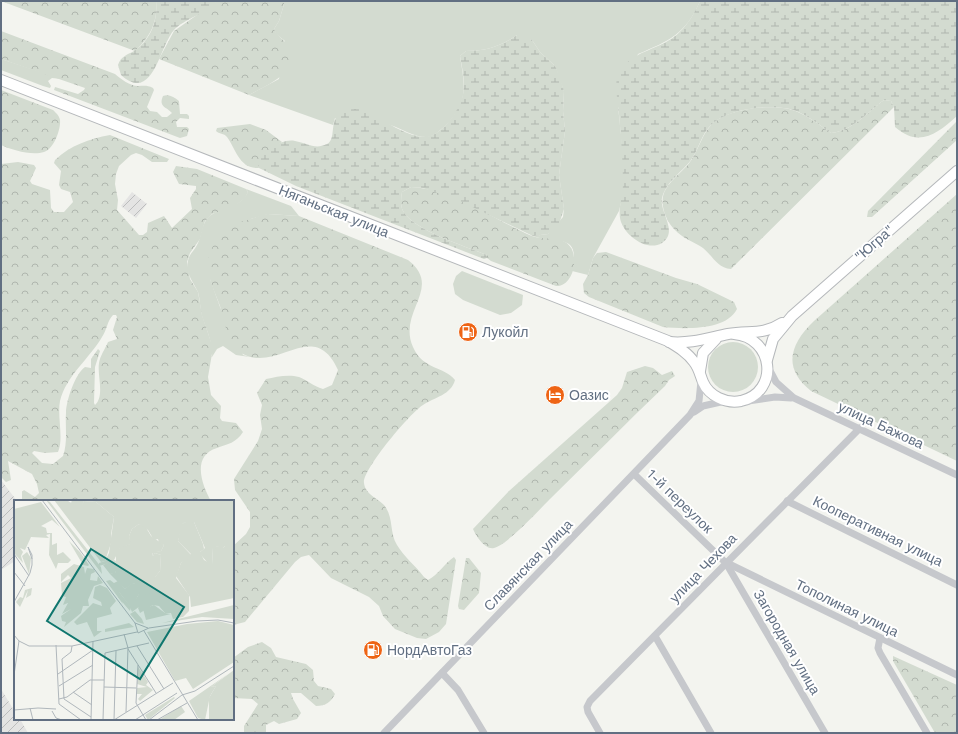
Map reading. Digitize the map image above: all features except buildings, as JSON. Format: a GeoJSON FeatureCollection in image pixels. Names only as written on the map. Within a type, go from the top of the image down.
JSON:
{"type":"FeatureCollection","features":[{"type":"Feature","properties":{"kind":"highway","name":"Няганьская улица"},"geometry":{"type":"LineString","coordinates":[[1,80],[668,342]]}},
{"type":"Feature","properties":{"kind":"highway","name":"\"Югра\""},"geometry":{"type":"LineString","coordinates":[[792,316],[957,171]]}},
{"type":"Feature","properties":{"kind":"highway"},"geometry":{"type":"LineString","coordinates":[[668,342],[694,342],[734,334],[764,331],[778,326],[792,316]]}},
{"type":"Feature","properties":{"kind":"highway"},"geometry":{"type":"LineString","coordinates":[[668,342],[691,358],[711,393],[731,401],[749,398],[759,390],[766,379],[767,364],[773,339],[792,316]]}},
{"type":"Feature","properties":{"kind":"highway"},"geometry":{"type":"LineString","coordinates":[[734,334],[746,336],[756,342],[763,351],[767,364]]}},
{"type":"Feature","properties":{"kind":"highway"},"geometry":{"type":"LineString","coordinates":[[701,376],[700,364],[703,352],[710,343],[719,337]]}},
{"type":"Feature","properties":{"kind":"street"},"geometry":{"type":"LineString","coordinates":[[767,364],[776,382],[794,398]]}},
{"type":"Feature","properties":{"kind":"street"},"geometry":{"type":"LineString","coordinates":[[690,414],[700,396],[701,376]]}},
{"type":"Feature","properties":{"kind":"street"},"geometry":{"type":"LineString","coordinates":[[690,414],[703,406],[731,401],[775,397],[794,398]]}},
{"type":"Feature","properties":{"kind":"street","name":"улица Бажова"},"geometry":{"type":"LineString","coordinates":[[794,398],[957,475]]}},
{"type":"Feature","properties":{"kind":"street","name":"Славянская улица"},"geometry":{"type":"LineString","coordinates":[[384,733],[690,414]]}},
{"type":"Feature","properties":{"kind":"street","name":"улица Чехова"},"geometry":{"type":"LineString","coordinates":[[600,733],[588,712],[587,707],[590,701],[860,428]]}},
{"type":"Feature","properties":{"kind":"street","name":"1-й переулок"},"geometry":{"type":"LineString","coordinates":[[634,474],[726,563]]}},
{"type":"Feature","properties":{"kind":"street","name":"Кооперативная улица"},"geometry":{"type":"LineString","coordinates":[[787,501],[957,585]]}},
{"type":"Feature","properties":{"kind":"street","name":"Тополиная улица"},"geometry":{"type":"LineString","coordinates":[[726,563],[957,676]]}},
{"type":"Feature","properties":{"kind":"street","name":"Загородная улица"},"geometry":{"type":"LineString","coordinates":[[726,563],[825,733]]}},
{"type":"Feature","properties":{"kind":"street"},"geometry":{"type":"LineString","coordinates":[[654,636],[711,733]]}},
{"type":"Feature","properties":{"kind":"street"},"geometry":{"type":"LineString","coordinates":[[880,638],[878,648],[880,653],[927,733]]}},
{"type":"Feature","properties":{"kind":"street"},"geometry":{"type":"LineString","coordinates":[[442,672],[458,690],[484,733]]}},
{"type":"Feature","properties":{"kind":"shaded area"},"geometry":{"type":"Polygon","coordinates":[[[132,192],[147,204],[136,218],[121,206],[132,192]]]}},
{"type":"Feature","properties":{"kind":"shaded area"},"geometry":{"type":"Polygon","coordinates":[[[1,480],[16,500],[14,500],[14,562],[1,570],[1,480]]]}},
{"type":"Feature","properties":{"kind":"shaded area"},"geometry":{"type":"Polygon","coordinates":[[[1,689],[14,710],[14,720],[21,720],[28,733],[1,733],[1,689]]]}},
{"type":"Feature","properties":{"kind":"green space"},"geometry":{"type":"Polygon","coordinates":[[[1,1],[156,1],[156,16],[149,35],[135,51],[1,1]]]}},
{"type":"Feature","properties":{"kind":"green space"},"geometry":{"type":"Polygon","coordinates":[[[156,1],[217,1],[212,6],[178,26],[169,38],[154,70],[148,78],[141,83],[132,82],[121,75],[118,65],[123,58],[140,46],[149,35],[156,15],[156,1]]]}},
{"type":"Feature","properties":{"kind":"green space"},"geometry":{"type":"Polygon","coordinates":[[[217,1],[285,1],[279,21],[274,29],[289,48],[291,57],[290,64],[280,77],[249,95],[159,59],[174,31],[217,1]]]}},
{"type":"Feature","properties":{"kind":"green space"},"geometry":{"type":"Polygon","coordinates":[[[285,1],[700,1],[689,21],[675,35],[659,45],[638,54],[618,106],[623,154],[623,194],[619,211],[593,258],[588,275],[572,271],[574,259],[573,250],[570,245],[565,242],[533,236],[548,234],[563,217],[564,209],[559,175],[565,131],[563,111],[564,91],[555,66],[540,52],[532,40],[517,35],[493,47],[481,50],[466,51],[460,56],[464,86],[461,102],[458,110],[452,118],[444,127],[432,136],[418,136],[390,125],[370,121],[335,118],[333,125],[249,95],[279,79],[285,41],[276,34],[274,29],[279,21],[285,1]]]}},
{"type":"Feature","properties":{"kind":"green space"},"geometry":{"type":"Polygon","coordinates":[[[700,1],[957,1],[957,116],[935,133],[928,136],[912,137],[895,127],[894,107],[891,101],[884,100],[853,125],[839,132],[831,133],[806,116],[790,109],[771,107],[749,109],[728,115],[719,119],[708,128],[691,160],[670,182],[664,192],[662,204],[669,228],[667,238],[662,243],[656,245],[644,244],[632,237],[627,232],[621,222],[620,217],[623,175],[616,82],[621,70],[631,59],[672,39],[682,30],[694,13],[700,1]]]}},
{"type":"Feature","properties":{"kind":"green space"},"geometry":{"type":"Polygon","coordinates":[[[1,31],[115,74],[132,85],[153,88],[154,90],[147,107],[150,111],[157,112],[162,117],[167,117],[172,113],[162,105],[163,96],[167,95],[173,97],[179,101],[180,114],[187,114],[189,116],[189,119],[180,118],[176,122],[177,127],[187,127],[189,129],[187,136],[180,138],[54,90],[55,87],[78,94],[85,88],[1,59],[1,31]]]}},
{"type":"Feature","properties":{"kind":"green space"},"geometry":{"type":"Polygon","coordinates":[[[517,35],[524,35],[532,40],[540,52],[555,66],[564,91],[563,111],[565,131],[559,175],[564,209],[559,224],[548,234],[533,236],[460,201],[423,188],[411,187],[402,192],[401,206],[409,218],[418,225],[441,237],[487,255],[487,258],[484,259],[296,186],[259,168],[257,162],[260,158],[269,150],[284,142],[295,141],[315,146],[323,146],[327,144],[331,141],[336,118],[340,113],[347,110],[360,109],[410,134],[424,137],[433,135],[442,129],[449,121],[456,111],[463,96],[464,82],[460,56],[466,51],[481,50],[493,47],[517,35]]]}},
{"type":"Feature","properties":{"kind":"green space"},"geometry":{"type":"Polygon","coordinates":[[[1,59],[62,79],[52,78],[48,81],[51,86],[50,88],[43,86],[1,70],[1,59]]]}},
{"type":"Feature","properties":{"kind":"green space"},"geometry":{"type":"Polygon","coordinates":[[[1,90],[53,110],[57,114],[60,120],[58,133],[54,143],[48,150],[39,153],[28,153],[1,145],[1,90]]]}},
{"type":"Feature","properties":{"kind":"green space"},"geometry":{"type":"Polygon","coordinates":[[[884,100],[891,101],[894,107],[731,269],[719,264],[703,248],[675,230],[668,221],[663,205],[666,189],[689,163],[708,129],[718,120],[727,115],[748,109],[770,107],[789,109],[811,119],[831,133],[839,132],[853,125],[884,100]]]}},
{"type":"Feature","properties":{"kind":"green space"},"geometry":{"type":"Polygon","coordinates":[[[957,121],[957,140],[872,217],[867,217],[868,211],[957,121]]]}},
{"type":"Feature","properties":{"kind":"green space"},"geometry":{"type":"Polygon","coordinates":[[[250,124],[266,130],[282,142],[262,157],[258,165],[259,168],[252,167],[242,162],[227,137],[216,131],[217,128],[250,124]]]}},
{"type":"Feature","properties":{"kind":"green space"},"geometry":{"type":"Polygon","coordinates":[[[110,135],[169,159],[167,162],[152,162],[136,153],[131,155],[119,166],[115,184],[118,200],[117,210],[139,235],[143,235],[147,232],[148,223],[164,216],[172,228],[192,209],[190,198],[196,189],[196,186],[179,184],[173,172],[176,166],[197,169],[246,189],[248,192],[245,198],[235,206],[212,214],[205,221],[200,239],[190,253],[187,262],[190,279],[198,292],[202,315],[213,348],[208,377],[211,395],[221,406],[220,418],[222,421],[236,423],[243,432],[235,441],[209,452],[204,457],[201,464],[202,479],[210,500],[22,500],[22,492],[24,490],[35,497],[39,493],[37,484],[32,474],[8,461],[11,480],[6,482],[1,477],[1,164],[18,162],[34,165],[36,168],[30,181],[32,184],[50,190],[51,208],[54,212],[64,212],[73,202],[70,192],[61,189],[59,185],[61,171],[54,163],[55,160],[67,150],[88,141],[110,135]],[[113,315],[111,317],[97,345],[67,383],[59,407],[60,447],[58,452],[45,453],[34,451],[32,453],[42,463],[53,464],[63,456],[66,440],[66,408],[69,395],[81,370],[85,367],[91,368],[91,359],[98,349],[100,351],[95,367],[95,405],[98,401],[100,396],[99,363],[101,355],[108,342],[117,339],[113,330],[117,317],[116,315],[113,315]]]}},
{"type":"Feature","properties":{"kind":"green space"},"geometry":{"type":"Polygon","coordinates":[[[411,187],[427,189],[458,199],[532,236],[562,240],[570,246],[573,252],[574,267],[568,281],[562,285],[556,286],[491,261],[487,258],[487,255],[454,243],[418,225],[409,218],[402,209],[402,192],[411,187]]]}},
{"type":"Feature","properties":{"kind":"green space"},"geometry":{"type":"Polygon","coordinates":[[[246,189],[291,206],[299,216],[268,214],[251,219],[210,279],[220,307],[243,355],[250,357],[236,355],[223,346],[217,349],[212,357],[210,341],[202,316],[198,292],[190,277],[187,265],[189,256],[196,247],[205,222],[214,213],[238,203],[248,192],[246,189]]]}},
{"type":"Feature","properties":{"kind":"green space"},"geometry":{"type":"Polygon","coordinates":[[[957,194],[957,461],[811,391],[796,374],[793,365],[793,356],[799,338],[814,321],[957,194]]]}},
{"type":"Feature","properties":{"kind":"green space"},"geometry":{"type":"Polygon","coordinates":[[[262,215],[299,216],[408,260],[418,270],[422,280],[421,290],[411,322],[410,334],[413,347],[422,360],[445,372],[455,380],[450,389],[423,405],[408,418],[379,454],[365,476],[364,483],[369,493],[384,505],[387,510],[397,545],[403,554],[424,577],[428,580],[454,557],[456,560],[446,624],[439,632],[426,639],[417,638],[395,629],[383,616],[379,606],[369,597],[331,578],[309,555],[301,557],[295,562],[245,622],[234,625],[234,545],[246,534],[250,527],[250,512],[235,490],[234,479],[258,441],[262,429],[260,415],[262,405],[257,393],[266,379],[286,376],[299,377],[323,389],[332,385],[338,370],[328,355],[318,348],[307,347],[269,357],[256,358],[238,351],[230,340],[212,285],[208,269],[208,260],[218,238],[228,227],[262,215]]]}},
{"type":"Feature","properties":{"kind":"green space"},"geometry":{"type":"Polygon","coordinates":[[[606,252],[676,278],[697,284],[734,302],[737,309],[732,316],[714,325],[693,328],[663,327],[589,297],[584,293],[583,284],[588,275],[593,258],[597,253],[606,252]]]}},
{"type":"Feature","properties":{"kind":"green space"},"geometry":{"type":"Polygon","coordinates":[[[462,271],[523,295],[522,305],[511,313],[500,315],[463,300],[455,294],[453,284],[456,276],[462,271]]]}},
{"type":"Feature","properties":{"kind":"green space"},"geometry":{"type":"Polygon","coordinates":[[[733,342],[743,344],[751,349],[756,357],[758,367],[756,377],[751,385],[743,390],[733,392],[723,390],[715,385],[710,377],[708,367],[710,357],[715,349],[723,344],[733,342]]]}},
{"type":"Feature","properties":{"kind":"green space"},"geometry":{"type":"Polygon","coordinates":[[[645,366],[653,368],[662,375],[672,371],[675,376],[669,380],[665,386],[507,541],[494,548],[484,545],[473,529],[509,491],[617,395],[622,388],[627,372],[645,366]]]}},
{"type":"Feature","properties":{"kind":"green space"},"geometry":{"type":"Polygon","coordinates":[[[466,558],[469,558],[481,573],[479,593],[464,610],[459,609],[458,606],[466,558]]]}},
{"type":"Feature","properties":{"kind":"green space"},"geometry":{"type":"Polygon","coordinates":[[[262,642],[271,648],[276,657],[306,664],[313,670],[314,681],[318,686],[331,689],[335,694],[328,703],[316,706],[301,693],[291,693],[301,713],[297,719],[279,724],[274,721],[266,725],[266,733],[244,733],[244,726],[258,704],[252,699],[234,698],[234,657],[248,647],[262,642]]]}},
{"type":"Feature","properties":{"kind":"green space"},"geometry":{"type":"Polygon","coordinates":[[[893,656],[957,685],[957,733],[935,733],[893,661],[893,656]]]}},
{"type":"Feature","properties":{"kind":"place","name":"Лукойл"},"geometry":{"type":"Point","coordinates":[468,332]}},
{"type":"Feature","properties":{"kind":"place","name":"Оазис"},"geometry":{"type":"Point","coordinates":[555,395]}},
{"type":"Feature","properties":{"kind":"place","name":"НордАвтоГаз"},"geometry":{"type":"Point","coordinates":[373,650]}}]}
